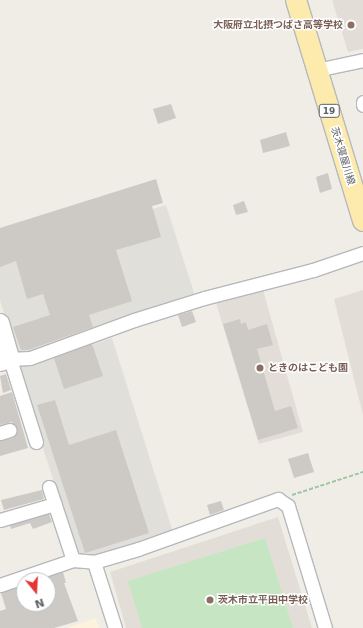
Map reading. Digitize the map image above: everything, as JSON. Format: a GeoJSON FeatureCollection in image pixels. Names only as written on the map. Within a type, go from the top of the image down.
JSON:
{"type":"FeatureCollection","features":[{"type":"Feature","properties":{"kind":"main road","name":"茨木寝屋川線"},"geometry":{"type":"LineString","coordinates":[[296,0],[363,221]]}},
{"type":"Feature","properties":{"kind":"street"},"geometry":{"type":"LineString","coordinates":[[316,70],[363,60]]}},
{"type":"Feature","properties":{"kind":"street"},"geometry":{"type":"LineString","coordinates":[[5,360],[37,356],[134,320],[204,298],[313,270],[363,253]]}},
{"type":"Feature","properties":{"kind":"street"},"geometry":{"type":"LineString","coordinates":[[0,324],[5,360],[36,442]]}},
{"type":"Feature","properties":{"kind":"street"},"geometry":{"type":"LineString","coordinates":[[49,487],[73,560]]}},
{"type":"Feature","properties":{"kind":"street"},"geometry":{"type":"LineString","coordinates":[[0,585],[73,560],[94,562],[138,549],[278,500],[288,506],[325,628]]}},
{"type":"Feature","properties":{"kind":"street"},"geometry":{"type":"LineString","coordinates":[[0,520],[55,504]]}},
{"type":"Feature","properties":{"kind":"street"},"geometry":{"type":"LineString","coordinates":[[94,562],[115,628]]}},
{"type":"Feature","properties":{"kind":"path"},"geometry":{"type":"LineString","coordinates":[[278,500],[336,479],[363,472]]}},
{"type":"Feature","properties":{"kind":"shaded area","name":"大阪府立北摂つばさ高等学校"},"geometry":{"type":"Polygon","coordinates":[[[332,0],[363,0],[363,49],[348,52],[332,0]]]}},
{"type":"Feature","properties":{"kind":"shaded area"},"geometry":{"type":"Polygon","coordinates":[[[166,205],[195,296],[17,356],[0,300],[0,256],[166,205]]]}},
{"type":"Feature","properties":{"kind":"shaded area","name":"ときのはこども園"},"geometry":{"type":"Polygon","coordinates":[[[263,290],[303,432],[259,444],[216,303],[263,290]]]}},
{"type":"Feature","properties":{"kind":"shaded area"},"geometry":{"type":"Polygon","coordinates":[[[363,290],[363,415],[334,299],[363,290]]]}},
{"type":"Feature","properties":{"kind":"shaded area"},"geometry":{"type":"Polygon","coordinates":[[[112,338],[173,532],[100,554],[78,555],[16,366],[29,362],[33,365],[112,338]]]}},
{"type":"Feature","properties":{"kind":"shaded area","name":"茨木市立平田中学校"},"geometry":{"type":"Polygon","coordinates":[[[278,517],[312,628],[126,628],[110,572],[278,517]]]}},
{"type":"Feature","properties":{"kind":"shaded area"},"geometry":{"type":"Polygon","coordinates":[[[96,618],[99,628],[66,628],[96,618]]]}},
{"type":"Feature","properties":{"kind":"green space","name":"茨木市立平田中学校"},"geometry":{"type":"Polygon","coordinates":[[[265,538],[293,628],[142,628],[128,581],[265,538]]]}},
{"type":"Feature","properties":{"kind":"building"},"geometry":{"type":"Polygon","coordinates":[[[171,104],[176,118],[158,124],[153,109],[171,104]]]}},
{"type":"Feature","properties":{"kind":"building"},"geometry":{"type":"Polygon","coordinates":[[[286,132],[290,146],[263,153],[260,140],[286,132]]]}},
{"type":"Feature","properties":{"kind":"building"},"geometry":{"type":"Polygon","coordinates":[[[328,173],[332,189],[320,193],[316,177],[328,173]]]}},
{"type":"Feature","properties":{"kind":"building"},"geometry":{"type":"Polygon","coordinates":[[[156,179],[163,203],[152,206],[161,237],[116,250],[132,301],[89,315],[93,327],[28,350],[21,350],[13,327],[50,315],[43,294],[27,299],[16,261],[0,267],[0,228],[156,179]]]}},
{"type":"Feature","properties":{"kind":"building"},"geometry":{"type":"Polygon","coordinates":[[[244,201],[248,212],[236,215],[233,205],[244,201]]]}},
{"type":"Feature","properties":{"kind":"building"},"geometry":{"type":"Polygon","coordinates":[[[192,311],[196,322],[182,327],[178,315],[192,311]]]}},
{"type":"Feature","properties":{"kind":"building"},"geometry":{"type":"Polygon","coordinates":[[[240,319],[241,324],[246,322],[248,330],[267,324],[273,345],[257,349],[275,411],[291,406],[298,428],[258,440],[223,324],[240,319]]]}},
{"type":"Feature","properties":{"kind":"building"},"geometry":{"type":"Polygon","coordinates":[[[92,344],[103,376],[64,389],[54,358],[92,344]]]}},
{"type":"Feature","properties":{"kind":"building"},"geometry":{"type":"Polygon","coordinates":[[[6,374],[11,390],[3,393],[0,376],[6,374]]]}},
{"type":"Feature","properties":{"kind":"building"},"geometry":{"type":"Polygon","coordinates":[[[12,392],[28,448],[0,456],[0,441],[13,438],[18,431],[12,422],[0,425],[0,396],[12,392]]]}},
{"type":"Feature","properties":{"kind":"building"},"geometry":{"type":"Polygon","coordinates":[[[55,400],[69,445],[116,430],[149,533],[85,553],[37,405],[55,400]]]}},
{"type":"Feature","properties":{"kind":"building"},"geometry":{"type":"Polygon","coordinates":[[[308,453],[314,472],[294,478],[288,459],[308,453]]]}},
{"type":"Feature","properties":{"kind":"building"},"geometry":{"type":"Polygon","coordinates":[[[42,490],[44,499],[4,510],[1,500],[42,490]]]}},
{"type":"Feature","properties":{"kind":"building"},"geometry":{"type":"Polygon","coordinates":[[[221,501],[224,510],[210,515],[207,505],[221,501]]]}},
{"type":"Feature","properties":{"kind":"building"},"geometry":{"type":"Polygon","coordinates":[[[49,514],[52,522],[33,529],[30,523],[11,529],[10,525],[49,514]]]}},
{"type":"Feature","properties":{"kind":"building"},"geometry":{"type":"Polygon","coordinates":[[[63,572],[66,583],[64,583],[78,621],[54,628],[0,628],[0,611],[6,609],[1,593],[16,588],[16,612],[56,612],[56,574],[63,572]]]}},
{"type":"Feature","properties":{"kind":"place","name":"大阪府立北摂つばさ高等学校"},"geometry":{"type":"Point","coordinates":[351,25]}},
{"type":"Feature","properties":{"kind":"place","name":"ときのはこども園"},"geometry":{"type":"Point","coordinates":[260,368]}},
{"type":"Feature","properties":{"kind":"place","name":"茨木市立平田中学校"},"geometry":{"type":"Point","coordinates":[210,600]}}]}
